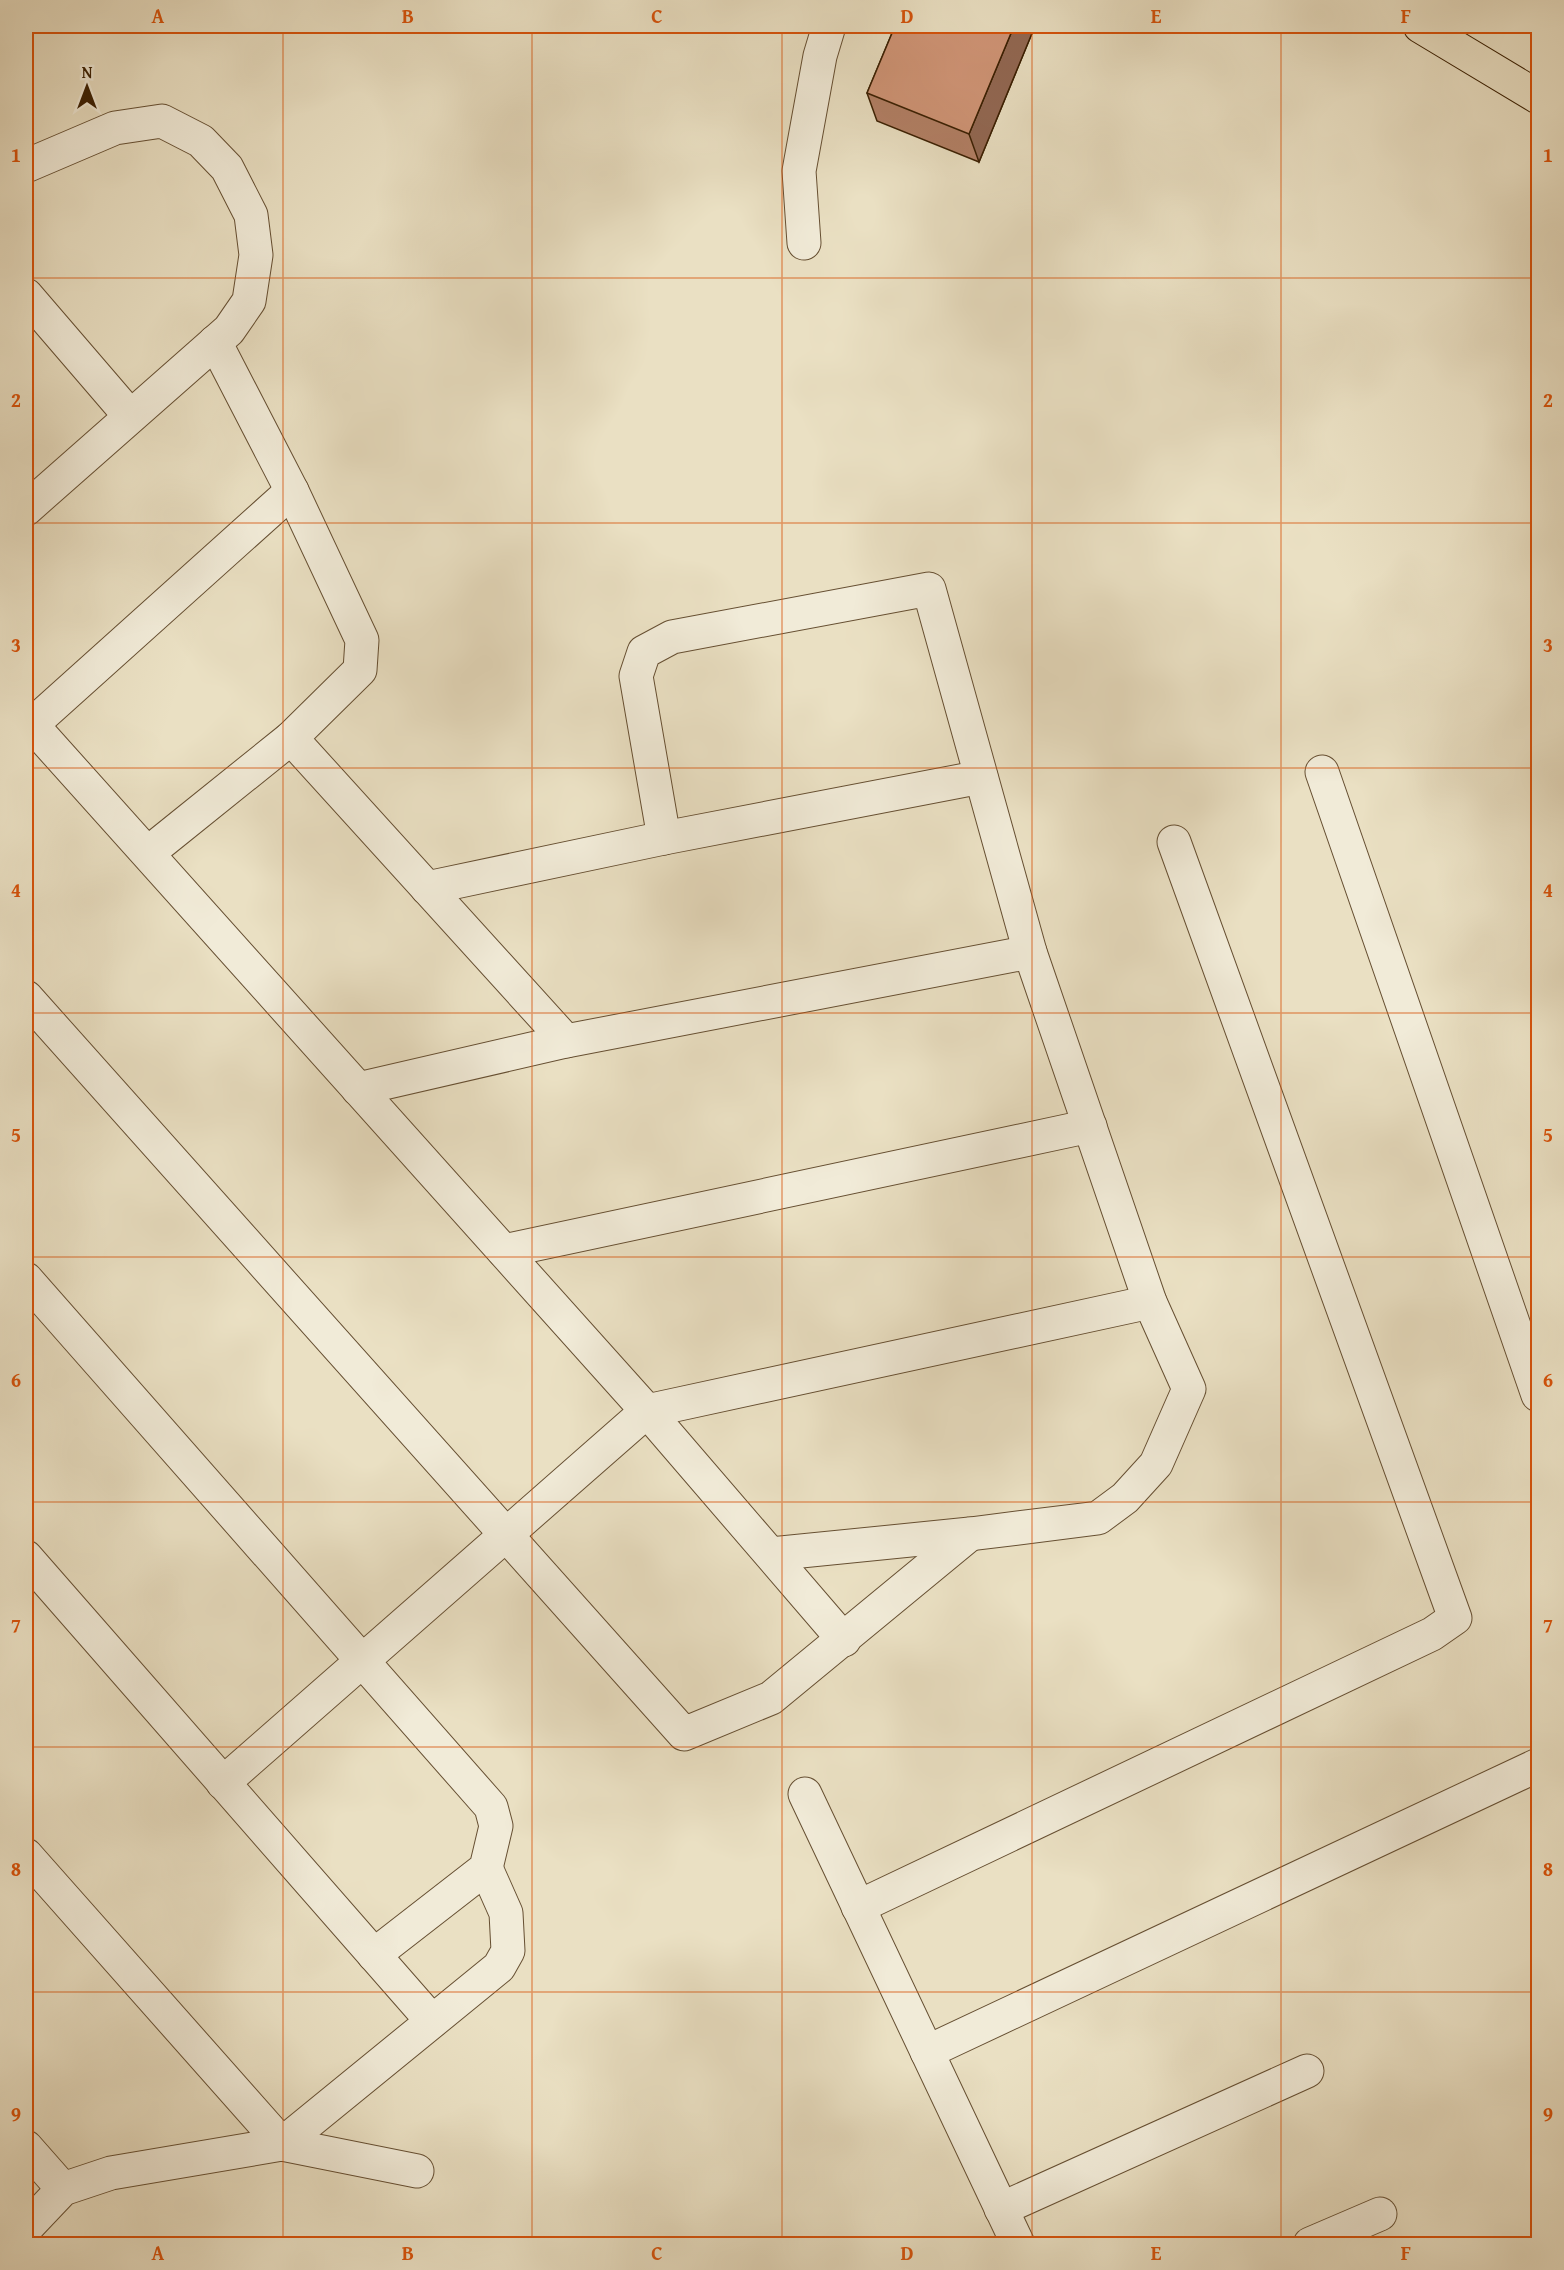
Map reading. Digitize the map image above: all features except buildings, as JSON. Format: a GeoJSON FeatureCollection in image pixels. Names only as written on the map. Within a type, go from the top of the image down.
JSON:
{"type":"FeatureCollection","features":[{"type":"Feature","properties":{"kind":"main road"},"geometry":{"type":"LineString","coordinates":[[1420,26],[1539,97]]}},
{"type":"Feature","properties":{"kind":"street"},"geometry":{"type":"LineString","coordinates":[[804,243],[799,171],[820,56],[829,26]]}},
{"type":"Feature","properties":{"kind":"street"},"geometry":{"type":"LineString","coordinates":[[26,166],[115,128],[162,121],[201,141],[227,168],[251,215],[256,255],[249,301],[229,330],[26,509]]}},
{"type":"Feature","properties":{"kind":"street"},"geometry":{"type":"LineString","coordinates":[[26,295],[130,416]]}},
{"type":"Feature","properties":{"kind":"street"},"geometry":{"type":"LineString","coordinates":[[148,854],[291,738],[360,670],[362,640],[292,491],[215,342]]}},
{"type":"Feature","properties":{"kind":"street"},"geometry":{"type":"LineString","coordinates":[[292,491],[29,728],[148,854],[647,1411],[844,1640]]}},
{"type":"Feature","properties":{"kind":"street"},"geometry":{"type":"LineString","coordinates":[[664,838],[636,676],[644,652],[672,637],[929,590],[1030,952],[1150,1302],[1189,1389],[1156,1464],[1125,1498],[1098,1518],[970,1534],[771,1554]]}},
{"type":"Feature","properties":{"kind":"street"},"geometry":{"type":"LineString","coordinates":[[291,738],[566,1041]]}},
{"type":"Feature","properties":{"kind":"street"},"geometry":{"type":"LineString","coordinates":[[1322,772],[1539,1395]]}},
{"type":"Feature","properties":{"kind":"street"},"geometry":{"type":"LineString","coordinates":[[427,888],[664,838],[981,777]]}},
{"type":"Feature","properties":{"kind":"street"},"geometry":{"type":"LineString","coordinates":[[858,1907],[1432,1634],[1455,1618],[1174,842]]}},
{"type":"Feature","properties":{"kind":"street"},"geometry":{"type":"LineString","coordinates":[[358,1089],[566,1041],[1030,952]]}},
{"type":"Feature","properties":{"kind":"street"},"geometry":{"type":"LineString","coordinates":[[26,997],[684,1734],[771,1698],[970,1534]]}},
{"type":"Feature","properties":{"kind":"street"},"geometry":{"type":"LineString","coordinates":[[504,1251],[1090,1126]]}},
{"type":"Feature","properties":{"kind":"street"},"geometry":{"type":"LineString","coordinates":[[26,1279],[491,1807],[496,1826],[486,1868],[506,1913],[508,1951],[499,1967],[282,2144]]}},
{"type":"Feature","properties":{"kind":"street"},"geometry":{"type":"LineString","coordinates":[[223,1783],[647,1411],[1150,1302]]}},
{"type":"Feature","properties":{"kind":"street"},"geometry":{"type":"LineString","coordinates":[[26,1557],[432,2021]]}},
{"type":"Feature","properties":{"kind":"street"},"geometry":{"type":"LineString","coordinates":[[927,2052],[1539,1766]]}},
{"type":"Feature","properties":{"kind":"street"},"geometry":{"type":"LineString","coordinates":[[805,1794],[1018,2244]]}},
{"type":"Feature","properties":{"kind":"street"},"geometry":{"type":"LineString","coordinates":[[26,1855],[282,2144]]}},
{"type":"Feature","properties":{"kind":"street"},"geometry":{"type":"LineString","coordinates":[[374,1955],[486,1868]]}},
{"type":"Feature","properties":{"kind":"street"},"geometry":{"type":"LineString","coordinates":[[1001,2209],[1307,2071]]}},
{"type":"Feature","properties":{"kind":"street"},"geometry":{"type":"LineString","coordinates":[[26,2228],[63,2189],[111,2173],[282,2144],[417,2171]]}},
{"type":"Feature","properties":{"kind":"street"},"geometry":{"type":"LineString","coordinates":[[26,2147],[63,2189]]}},
{"type":"Feature","properties":{"kind":"street"},"geometry":{"type":"LineString","coordinates":[[1310,2244],[1380,2214]]}}]}
